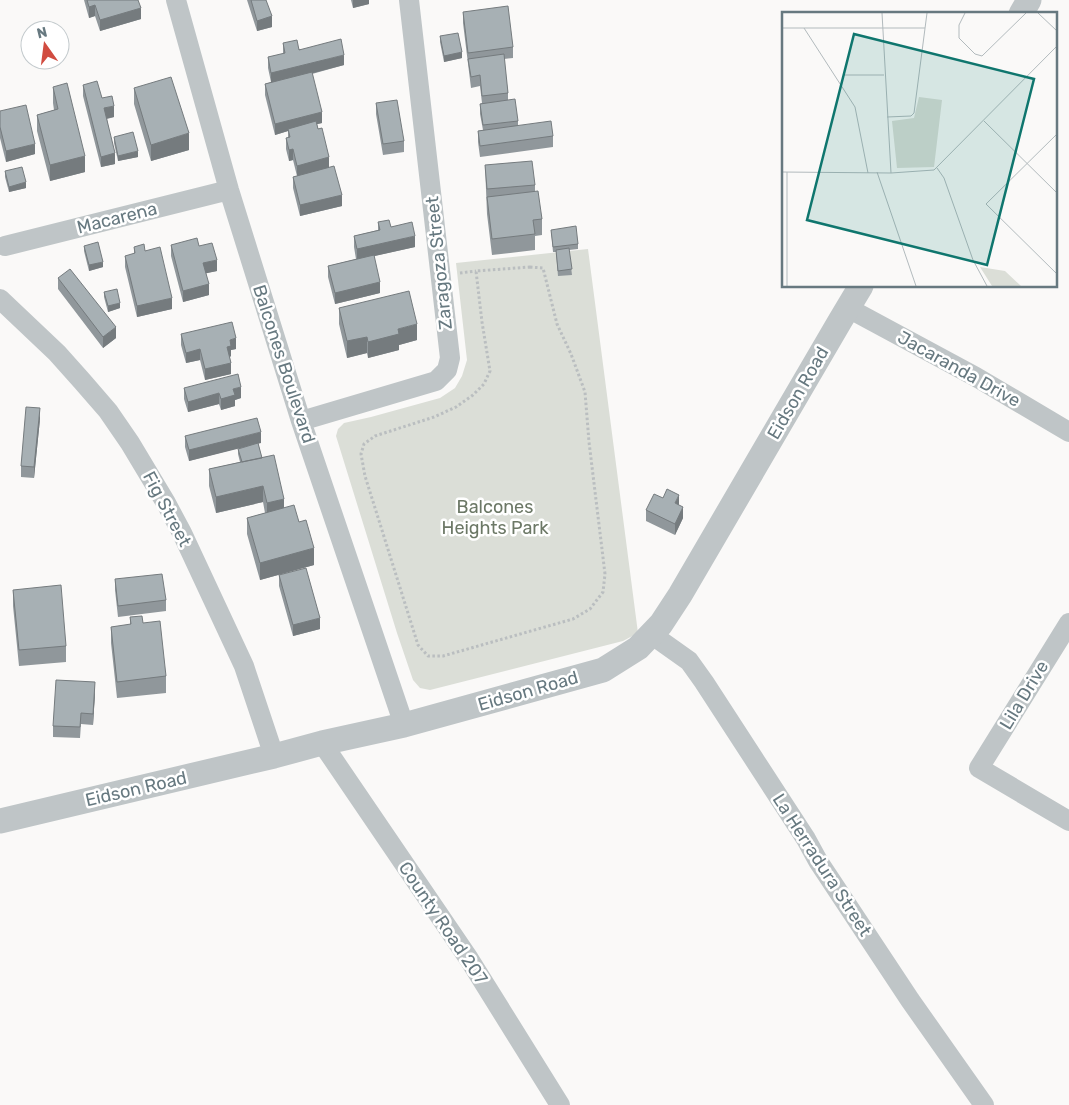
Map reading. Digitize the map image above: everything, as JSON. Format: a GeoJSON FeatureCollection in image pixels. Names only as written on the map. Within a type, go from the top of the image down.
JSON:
{"type":"FeatureCollection","features":[{"type":"Feature","properties":{"kind":"street","name":"Balcones Boulevard"},"geometry":{"type":"LineString","coordinates":[[176,0],[228,190],[301,421],[404,725]]}},
{"type":"Feature","properties":{"kind":"street","name":"Zaragoza Street"},"geometry":{"type":"LineString","coordinates":[[301,421],[436,381],[447,370],[450,358],[409,0]]}},
{"type":"Feature","properties":{"kind":"street"},"geometry":{"type":"LineString","coordinates":[[1022,12],[1029,0]]}},
{"type":"Feature","properties":{"kind":"street","name":"Macarena"},"geometry":{"type":"LineString","coordinates":[[5,246],[228,190]]}},
{"type":"Feature","properties":{"kind":"street","name":"Eidson Road"},"geometry":{"type":"LineString","coordinates":[[0,821],[404,725],[603,670],[638,648],[661,624],[680,595],[860,288]]}},
{"type":"Feature","properties":{"kind":"street","name":"Fig Street"},"geometry":{"type":"LineString","coordinates":[[0,299],[58,354],[108,411],[130,443],[166,503],[244,666],[274,756]]}},
{"type":"Feature","properties":{"kind":"street","name":"Jacaranda Drive"},"geometry":{"type":"LineString","coordinates":[[848,308],[976,377],[1069,432]]}},
{"type":"Feature","properties":{"kind":"street","name":"Lila Drive"},"geometry":{"type":"LineString","coordinates":[[1069,623],[979,768],[1069,821]]}},
{"type":"Feature","properties":{"kind":"street","name":"La Herradura Street"},"geometry":{"type":"LineString","coordinates":[[651,634],[689,661],[704,682],[904,992],[984,1105]]}},
{"type":"Feature","properties":{"kind":"street","name":"County Road 207"},"geometry":{"type":"LineString","coordinates":[[322,743],[469,960],[560,1105]]}},
{"type":"Feature","properties":{"kind":"path"},"geometry":{"type":"LineString","coordinates":[[460,273],[530,266],[543,268],[557,324],[586,392],[605,574],[603,592],[590,609],[572,620],[443,656],[428,656],[418,645],[365,476],[361,454],[364,444],[375,436],[456,407],[473,395],[484,384],[490,370],[476,272]]}},
{"type":"Feature","properties":{"kind":"green space","name":"Balcones Heights Park"},"geometry":{"type":"Polygon","coordinates":[[[588,249],[638,633],[623,641],[430,690],[420,688],[413,680],[397,633],[336,436],[338,429],[344,423],[440,398],[455,388],[462,376],[467,360],[456,263],[588,249]]]}},
{"type":"Feature","properties":{"kind":"building"},"geometry":{"type":"Polygon","coordinates":[[[87,0],[138,0],[141,8],[100,20],[95,5],[89,7],[87,0]]]}},
{"type":"Feature","properties":{"kind":"building"},"geometry":{"type":"Polygon","coordinates":[[[251,0],[266,0],[272,16],[257,21],[251,0]]]}},
{"type":"Feature","properties":{"kind":"building"},"geometry":{"type":"Polygon","coordinates":[[[508,6],[513,47],[468,53],[463,12],[508,6]]]}},
{"type":"Feature","properties":{"kind":"building"},"geometry":{"type":"Polygon","coordinates":[[[458,33],[462,52],[444,56],[440,36],[458,33]]]}},
{"type":"Feature","properties":{"kind":"building"},"geometry":{"type":"Polygon","coordinates":[[[341,39],[344,55],[271,73],[268,57],[285,53],[283,43],[297,40],[299,50],[341,39]]]}},
{"type":"Feature","properties":{"kind":"building"},"geometry":{"type":"Polygon","coordinates":[[[504,54],[508,93],[482,96],[480,75],[471,77],[468,59],[504,54]]]}},
{"type":"Feature","properties":{"kind":"building"},"geometry":{"type":"Polygon","coordinates":[[[312,72],[322,112],[275,124],[265,84],[312,72]]]}},
{"type":"Feature","properties":{"kind":"building"},"geometry":{"type":"Polygon","coordinates":[[[171,77],[189,133],[151,145],[134,88],[171,77]]]}},
{"type":"Feature","properties":{"kind":"building"},"geometry":{"type":"Polygon","coordinates":[[[97,81],[102,98],[112,96],[114,106],[104,108],[115,153],[101,157],[83,85],[97,81]]]}},
{"type":"Feature","properties":{"kind":"building"},"geometry":{"type":"Polygon","coordinates":[[[67,83],[85,156],[50,165],[37,115],[58,109],[53,87],[67,83]]]}},
{"type":"Feature","properties":{"kind":"building"},"geometry":{"type":"Polygon","coordinates":[[[515,99],[518,121],[483,125],[480,104],[515,99]]]}},
{"type":"Feature","properties":{"kind":"building"},"geometry":{"type":"Polygon","coordinates":[[[397,100],[404,141],[383,144],[376,103],[397,100]]]}},
{"type":"Feature","properties":{"kind":"building"},"geometry":{"type":"Polygon","coordinates":[[[26,105],[35,144],[6,151],[0,127],[0,111],[26,105]]]}},
{"type":"Feature","properties":{"kind":"building"},"geometry":{"type":"Polygon","coordinates":[[[316,121],[318,129],[322,128],[329,157],[297,166],[293,149],[289,150],[286,138],[290,137],[288,129],[316,121]]]}},
{"type":"Feature","properties":{"kind":"building"},"geometry":{"type":"Polygon","coordinates":[[[551,121],[553,136],[480,146],[478,131],[551,121]]]}},
{"type":"Feature","properties":{"kind":"building"},"geometry":{"type":"Polygon","coordinates":[[[133,132],[138,151],[118,156],[114,137],[133,132]]]}},
{"type":"Feature","properties":{"kind":"building"},"geometry":{"type":"Polygon","coordinates":[[[532,161],[535,185],[487,189],[485,165],[532,161]]]}},
{"type":"Feature","properties":{"kind":"building"},"geometry":{"type":"Polygon","coordinates":[[[334,166],[342,195],[300,205],[293,177],[334,166]]]}},
{"type":"Feature","properties":{"kind":"building"},"geometry":{"type":"Polygon","coordinates":[[[22,167],[26,182],[9,187],[5,171],[22,167]]]}},
{"type":"Feature","properties":{"kind":"building"},"geometry":{"type":"Polygon","coordinates":[[[538,191],[542,219],[533,220],[535,234],[492,239],[487,197],[538,191]]]}},
{"type":"Feature","properties":{"kind":"building"},"geometry":{"type":"Polygon","coordinates":[[[389,220],[391,227],[412,222],[415,236],[357,249],[354,236],[380,230],[378,222],[389,220]]]}},
{"type":"Feature","properties":{"kind":"building"},"geometry":{"type":"Polygon","coordinates":[[[576,226],[578,244],[553,247],[551,230],[576,226]]]}},
{"type":"Feature","properties":{"kind":"building"},"geometry":{"type":"Polygon","coordinates":[[[197,238],[199,246],[212,243],[217,260],[203,263],[209,284],[183,291],[171,245],[197,238]]]}},
{"type":"Feature","properties":{"kind":"building"},"geometry":{"type":"Polygon","coordinates":[[[98,242],[103,262],[89,265],[84,246],[98,242]]]}},
{"type":"Feature","properties":{"kind":"building"},"geometry":{"type":"Polygon","coordinates":[[[144,244],[145,251],[160,247],[172,298],[137,306],[125,256],[135,253],[134,247],[144,244]]]}},
{"type":"Feature","properties":{"kind":"building"},"geometry":{"type":"Polygon","coordinates":[[[569,248],[572,269],[558,271],[556,250],[569,248]]]}},
{"type":"Feature","properties":{"kind":"building"},"geometry":{"type":"Polygon","coordinates":[[[374,255],[380,282],[335,293],[328,266],[374,255]]]}},
{"type":"Feature","properties":{"kind":"building"},"geometry":{"type":"Polygon","coordinates":[[[70,269],[116,327],[103,337],[58,278],[70,269]]]}},
{"type":"Feature","properties":{"kind":"building"},"geometry":{"type":"Polygon","coordinates":[[[117,289],[120,303],[108,306],[104,292],[117,289]]]}},
{"type":"Feature","properties":{"kind":"building"},"geometry":{"type":"Polygon","coordinates":[[[409,291],[417,324],[398,329],[399,334],[368,342],[367,337],[347,341],[339,308],[409,291]]]}},
{"type":"Feature","properties":{"kind":"building"},"geometry":{"type":"Polygon","coordinates":[[[232,322],[236,338],[230,340],[231,346],[227,347],[231,363],[205,369],[200,349],[186,353],[181,334],[232,322]]]}},
{"type":"Feature","properties":{"kind":"building"},"geometry":{"type":"Polygon","coordinates":[[[238,374],[241,387],[233,389],[235,395],[221,399],[219,393],[188,402],[184,388],[238,374]]]}},
{"type":"Feature","properties":{"kind":"building"},"geometry":{"type":"Polygon","coordinates":[[[26,407],[40,408],[34,467],[21,466],[26,407]]]}},
{"type":"Feature","properties":{"kind":"building"},"geometry":{"type":"Polygon","coordinates":[[[257,418],[261,432],[189,450],[185,436],[257,418]]]}},
{"type":"Feature","properties":{"kind":"building"},"geometry":{"type":"Polygon","coordinates":[[[258,443],[262,458],[242,462],[238,449],[258,443]]]}},
{"type":"Feature","properties":{"kind":"building"},"geometry":{"type":"Polygon","coordinates":[[[274,455],[284,499],[267,503],[263,486],[216,497],[209,469],[274,455]]]}},
{"type":"Feature","properties":{"kind":"building"},"geometry":{"type":"Polygon","coordinates":[[[667,489],[679,495],[675,503],[683,507],[675,524],[646,510],[654,494],[663,498],[667,489]]]}},
{"type":"Feature","properties":{"kind":"building"},"geometry":{"type":"Polygon","coordinates":[[[294,505],[299,522],[306,520],[314,548],[260,563],[247,518],[294,505]]]}},
{"type":"Feature","properties":{"kind":"building"},"geometry":{"type":"Polygon","coordinates":[[[306,568],[320,618],[293,625],[279,575],[306,568]]]}},
{"type":"Feature","properties":{"kind":"building"},"geometry":{"type":"Polygon","coordinates":[[[162,574],[166,600],[118,606],[115,579],[162,574]]]}},
{"type":"Feature","properties":{"kind":"building"},"geometry":{"type":"Polygon","coordinates":[[[61,585],[66,646],[19,650],[13,590],[61,585]]]}},
{"type":"Feature","properties":{"kind":"building"},"geometry":{"type":"Polygon","coordinates":[[[142,616],[143,623],[160,621],[166,676],[117,682],[111,627],[131,624],[130,617],[142,616]]]}},
{"type":"Feature","properties":{"kind":"building"},"geometry":{"type":"Polygon","coordinates":[[[56,680],[95,682],[93,714],[81,713],[80,727],[53,726],[56,680]]]}}]}
